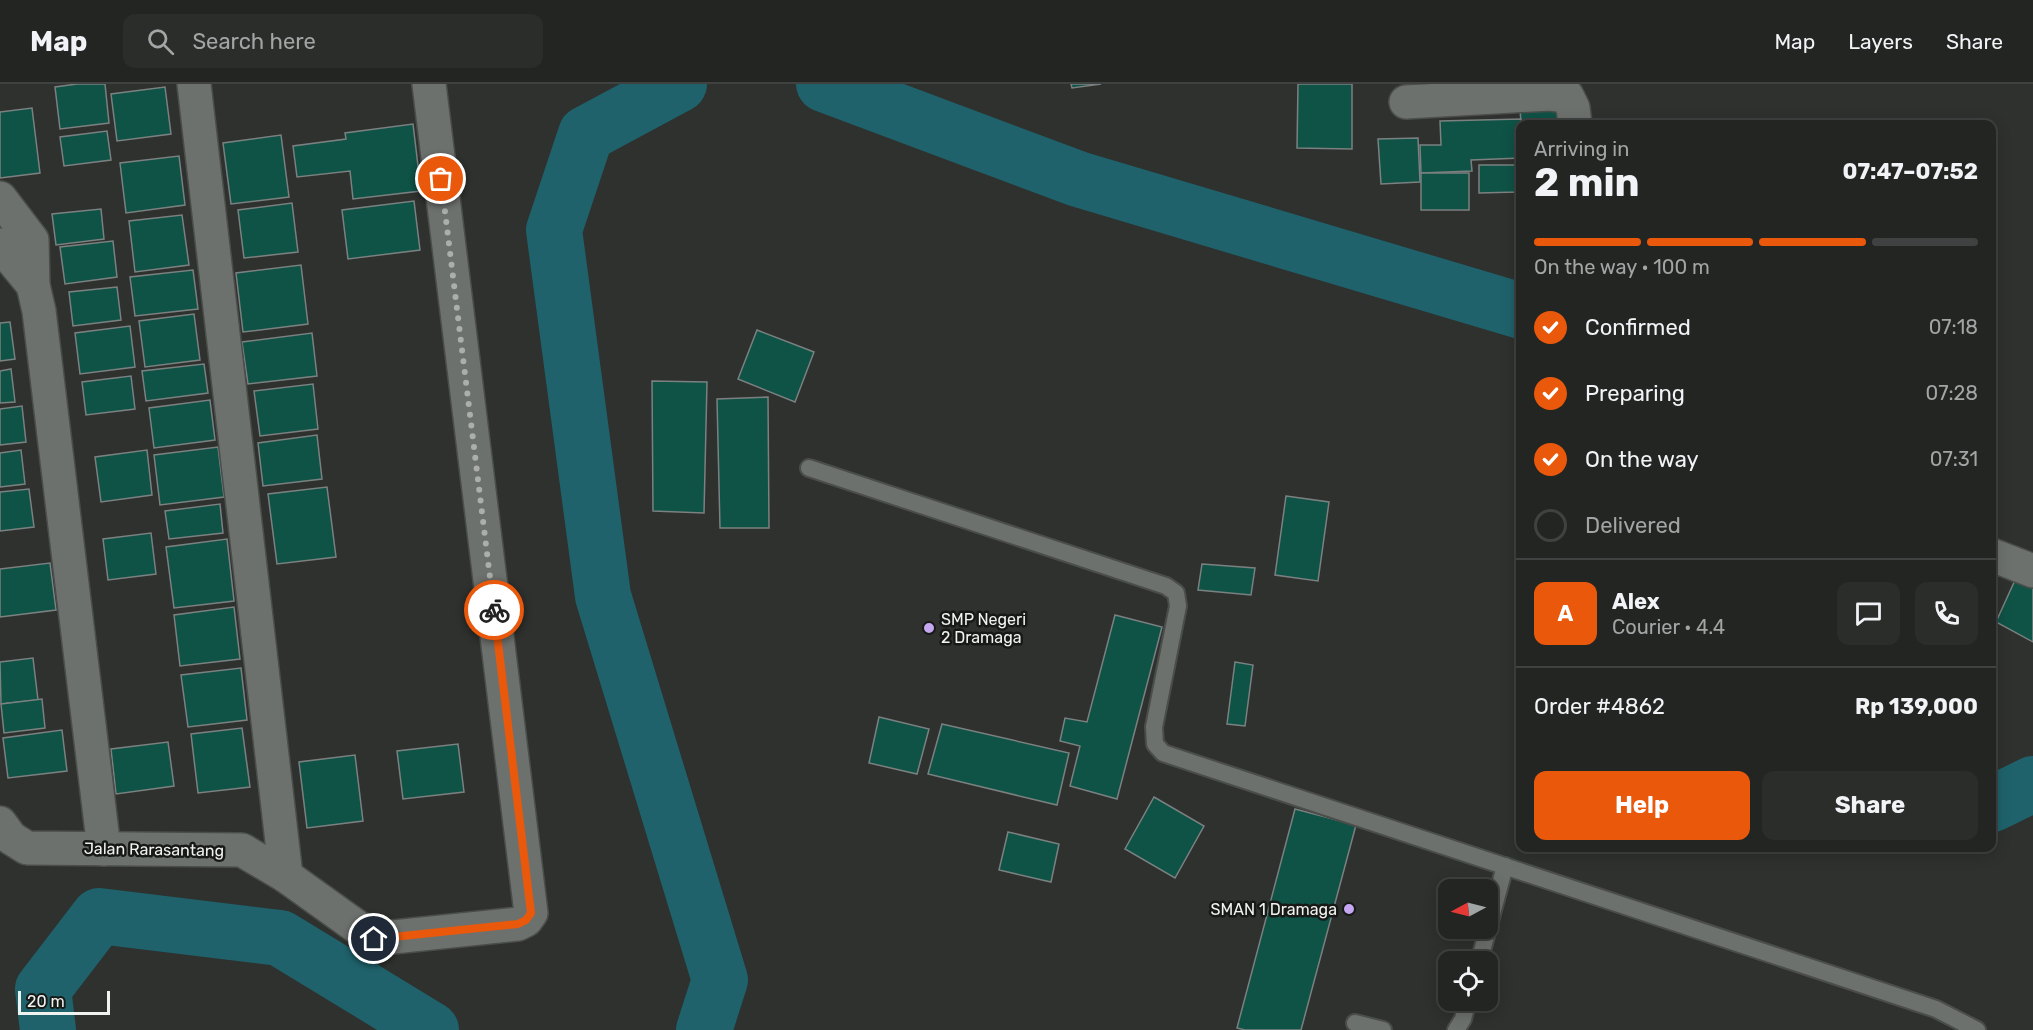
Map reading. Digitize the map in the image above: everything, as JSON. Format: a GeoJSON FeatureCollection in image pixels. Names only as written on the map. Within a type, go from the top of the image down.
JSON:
{"type":"FeatureCollection","features":[{"type":"Feature","properties":{"kind":"street"},"geometry":{"type":"LineString","coordinates":[[194,84],[286,876]]}},
{"type":"Feature","properties":{"kind":"street","name":"Jalan Rarasantang"},"geometry":{"type":"LineString","coordinates":[[0,823],[10,838],[27,848],[242,850],[286,876],[374,939],[518,924],[526,920],[531,913],[429,84]]}},
{"type":"Feature","properties":{"kind":"street"},"geometry":{"type":"LineString","coordinates":[[1406,102],[1550,94],[1567,96],[1574,108],[1575,120]]}},
{"type":"Feature","properties":{"kind":"street"},"geometry":{"type":"LineString","coordinates":[[0,198],[32,240],[33,285],[41,327],[104,849]]}},
{"type":"Feature","properties":{"kind":"street"},"geometry":{"type":"LineString","coordinates":[[0,245],[33,285]]}},
{"type":"Feature","properties":{"kind":"street"},"geometry":{"type":"LineString","coordinates":[[1996,557],[2033,571]]}},
{"type":"Feature","properties":{"kind":"lane"},"geometry":{"type":"LineString","coordinates":[[809,468],[1166,586],[1176,593],[1178,606],[1154,727],[1155,744],[1163,753],[1936,1009],[1977,1030]]}},
{"type":"Feature","properties":{"kind":"lane"},"geometry":{"type":"LineString","coordinates":[[1482,951],[1505,866]]}},
{"type":"Feature","properties":{"kind":"lane"},"geometry":{"type":"LineString","coordinates":[[1456,1030],[1465,1011]]}},
{"type":"Feature","properties":{"kind":"lane"},"geometry":{"type":"LineString","coordinates":[[1355,1023],[1383,1030]]}},
{"type":"Feature","properties":{"kind":"building"},"geometry":{"type":"Polygon","coordinates":[[[105,84],[109,123],[60,129],[55,87],[105,84]]]}},
{"type":"Feature","properties":{"kind":"building"},"geometry":{"type":"Polygon","coordinates":[[[1071,84],[1101,84],[1072,88],[1071,84]]]}},
{"type":"Feature","properties":{"kind":"building"},"geometry":{"type":"Polygon","coordinates":[[[1298,84],[1352,84],[1352,149],[1297,148],[1298,84]]]}},
{"type":"Feature","properties":{"kind":"building"},"geometry":{"type":"Polygon","coordinates":[[[165,87],[171,134],[117,141],[111,94],[165,87]]]}},
{"type":"Feature","properties":{"kind":"building"},"geometry":{"type":"Polygon","coordinates":[[[1563,105],[1564,120],[1521,120],[1520,108],[1563,105]]]}},
{"type":"Feature","properties":{"kind":"building"},"geometry":{"type":"Polygon","coordinates":[[[32,108],[40,173],[0,178],[0,112],[32,108]]]}},
{"type":"Feature","properties":{"kind":"building"},"geometry":{"type":"Polygon","coordinates":[[[1521,119],[1516,120],[1516,158],[1471,160],[1472,171],[1421,173],[1420,145],[1441,145],[1440,121],[1521,119]]]}},
{"type":"Feature","properties":{"kind":"building"},"geometry":{"type":"Polygon","coordinates":[[[413,124],[421,191],[353,199],[350,171],[297,177],[293,146],[346,139],[345,133],[413,124]]]}},
{"type":"Feature","properties":{"kind":"building"},"geometry":{"type":"Polygon","coordinates":[[[107,131],[111,160],[64,166],[60,137],[107,131]]]}},
{"type":"Feature","properties":{"kind":"building"},"geometry":{"type":"Polygon","coordinates":[[[281,135],[289,197],[231,204],[223,143],[281,135]]]}},
{"type":"Feature","properties":{"kind":"building"},"geometry":{"type":"Polygon","coordinates":[[[1418,138],[1420,182],[1381,184],[1378,139],[1418,138]]]}},
{"type":"Feature","properties":{"kind":"building"},"geometry":{"type":"Polygon","coordinates":[[[179,156],[185,205],[126,213],[120,163],[179,156]]]}},
{"type":"Feature","properties":{"kind":"building"},"geometry":{"type":"Polygon","coordinates":[[[1479,165],[1516,165],[1516,192],[1479,193],[1479,165]]]}},
{"type":"Feature","properties":{"kind":"building"},"geometry":{"type":"Polygon","coordinates":[[[1421,173],[1469,173],[1469,210],[1421,210],[1421,173]]]}},
{"type":"Feature","properties":{"kind":"building"},"geometry":{"type":"Polygon","coordinates":[[[414,201],[420,250],[348,259],[342,210],[414,201]]]}},
{"type":"Feature","properties":{"kind":"building"},"geometry":{"type":"Polygon","coordinates":[[[292,203],[298,252],[244,258],[238,210],[292,203]]]}},
{"type":"Feature","properties":{"kind":"building"},"geometry":{"type":"Polygon","coordinates":[[[101,209],[104,239],[56,245],[52,214],[101,209]]]}},
{"type":"Feature","properties":{"kind":"building"},"geometry":{"type":"Polygon","coordinates":[[[182,215],[189,265],[135,272],[129,221],[182,215]]]}},
{"type":"Feature","properties":{"kind":"building"},"geometry":{"type":"Polygon","coordinates":[[[113,241],[117,277],[65,284],[60,247],[113,241]]]}},
{"type":"Feature","properties":{"kind":"building"},"geometry":{"type":"Polygon","coordinates":[[[301,265],[308,324],[243,332],[236,273],[301,265]]]}},
{"type":"Feature","properties":{"kind":"building"},"geometry":{"type":"Polygon","coordinates":[[[193,270],[198,309],[135,316],[130,277],[193,270]]]}},
{"type":"Feature","properties":{"kind":"building"},"geometry":{"type":"Polygon","coordinates":[[[117,287],[121,320],[73,326],[69,292],[117,287]]]}},
{"type":"Feature","properties":{"kind":"building"},"geometry":{"type":"Polygon","coordinates":[[[194,314],[200,360],[145,367],[139,321],[194,314]]]}},
{"type":"Feature","properties":{"kind":"building"},"geometry":{"type":"Polygon","coordinates":[[[10,322],[15,359],[0,361],[0,323],[10,322]]]}},
{"type":"Feature","properties":{"kind":"building"},"geometry":{"type":"Polygon","coordinates":[[[130,326],[135,367],[80,374],[75,333],[130,326]]]}},
{"type":"Feature","properties":{"kind":"building"},"geometry":{"type":"Polygon","coordinates":[[[757,330],[814,352],[795,402],[738,379],[757,330]]]}},
{"type":"Feature","properties":{"kind":"building"},"geometry":{"type":"Polygon","coordinates":[[[312,333],[317,376],[248,384],[242,342],[312,333]]]}},
{"type":"Feature","properties":{"kind":"building"},"geometry":{"type":"Polygon","coordinates":[[[204,364],[208,393],[146,401],[142,371],[204,364]]]}},
{"type":"Feature","properties":{"kind":"building"},"geometry":{"type":"Polygon","coordinates":[[[11,369],[15,402],[0,403],[0,371],[11,369]]]}},
{"type":"Feature","properties":{"kind":"building"},"geometry":{"type":"Polygon","coordinates":[[[131,376],[135,409],[86,415],[82,382],[131,376]]]}},
{"type":"Feature","properties":{"kind":"building"},"geometry":{"type":"Polygon","coordinates":[[[652,381],[707,382],[704,513],[653,511],[652,381]]]}},
{"type":"Feature","properties":{"kind":"building"},"geometry":{"type":"Polygon","coordinates":[[[313,384],[318,429],[260,436],[254,391],[313,384]]]}},
{"type":"Feature","properties":{"kind":"building"},"geometry":{"type":"Polygon","coordinates":[[[768,397],[769,528],[720,528],[717,399],[768,397]]]}},
{"type":"Feature","properties":{"kind":"building"},"geometry":{"type":"Polygon","coordinates":[[[210,400],[215,440],[154,448],[149,408],[210,400]]]}},
{"type":"Feature","properties":{"kind":"building"},"geometry":{"type":"Polygon","coordinates":[[[22,406],[26,442],[0,445],[0,409],[22,406]]]}},
{"type":"Feature","properties":{"kind":"building"},"geometry":{"type":"Polygon","coordinates":[[[317,435],[322,479],[263,486],[258,443],[317,435]]]}},
{"type":"Feature","properties":{"kind":"building"},"geometry":{"type":"Polygon","coordinates":[[[218,447],[224,497],[160,505],[154,455],[218,447]]]}},
{"type":"Feature","properties":{"kind":"building"},"geometry":{"type":"Polygon","coordinates":[[[21,450],[25,484],[0,487],[0,453],[21,450]]]}},
{"type":"Feature","properties":{"kind":"building"},"geometry":{"type":"Polygon","coordinates":[[[147,450],[152,495],[101,502],[95,457],[147,450]]]}},
{"type":"Feature","properties":{"kind":"building"},"geometry":{"type":"Polygon","coordinates":[[[327,487],[336,557],[277,564],[268,494],[327,487]]]}},
{"type":"Feature","properties":{"kind":"building"},"geometry":{"type":"Polygon","coordinates":[[[29,489],[34,527],[0,531],[0,492],[29,489]]]}},
{"type":"Feature","properties":{"kind":"building"},"geometry":{"type":"Polygon","coordinates":[[[1286,496],[1329,502],[1318,581],[1275,575],[1286,496]]]}},
{"type":"Feature","properties":{"kind":"building"},"geometry":{"type":"Polygon","coordinates":[[[220,504],[223,533],[169,539],[165,511],[220,504]]]}},
{"type":"Feature","properties":{"kind":"building"},"geometry":{"type":"Polygon","coordinates":[[[151,533],[156,574],[108,580],[103,539],[151,533]]]}},
{"type":"Feature","properties":{"kind":"building"},"geometry":{"type":"Polygon","coordinates":[[[227,539],[234,601],[174,608],[166,547],[227,539]]]}},
{"type":"Feature","properties":{"kind":"building"},"geometry":{"type":"Polygon","coordinates":[[[50,563],[56,610],[0,617],[0,569],[50,563]]]}},
{"type":"Feature","properties":{"kind":"building"},"geometry":{"type":"Polygon","coordinates":[[[1996,563],[2001,565],[1996,582],[1996,563]]]}},
{"type":"Feature","properties":{"kind":"building"},"geometry":{"type":"Polygon","coordinates":[[[1202,564],[1255,568],[1251,595],[1198,590],[1202,564]]]}},
{"type":"Feature","properties":{"kind":"building"},"geometry":{"type":"Polygon","coordinates":[[[2016,578],[2033,588],[2033,642],[1996,622],[2016,578]]]}},
{"type":"Feature","properties":{"kind":"building"},"geometry":{"type":"Polygon","coordinates":[[[234,607],[240,659],[180,666],[174,615],[234,607]]]}},
{"type":"Feature","properties":{"kind":"building"},"geometry":{"type":"Polygon","coordinates":[[[1115,615],[1162,627],[1117,799],[1070,786],[1080,746],[1060,741],[1065,718],[1087,722],[1115,615]]]}},
{"type":"Feature","properties":{"kind":"building"},"geometry":{"type":"Polygon","coordinates":[[[33,658],[38,700],[1,704],[0,662],[33,658]]]}},
{"type":"Feature","properties":{"kind":"building"},"geometry":{"type":"Polygon","coordinates":[[[1235,662],[1253,665],[1245,726],[1227,724],[1235,662]]]}},
{"type":"Feature","properties":{"kind":"building"},"geometry":{"type":"Polygon","coordinates":[[[241,668],[247,720],[188,727],[181,675],[241,668]]]}},
{"type":"Feature","properties":{"kind":"building"},"geometry":{"type":"Polygon","coordinates":[[[42,699],[45,728],[4,733],[1,704],[42,699]]]}},
{"type":"Feature","properties":{"kind":"building"},"geometry":{"type":"Polygon","coordinates":[[[879,717],[929,729],[917,774],[869,763],[879,717]]]}},
{"type":"Feature","properties":{"kind":"building"},"geometry":{"type":"Polygon","coordinates":[[[942,724],[1069,753],[1057,805],[928,774],[942,724]]]}},
{"type":"Feature","properties":{"kind":"building"},"geometry":{"type":"Polygon","coordinates":[[[242,728],[250,787],[198,793],[191,734],[242,728]]]}},
{"type":"Feature","properties":{"kind":"building"},"geometry":{"type":"Polygon","coordinates":[[[62,730],[67,771],[8,778],[3,738],[62,730]]]}},
{"type":"Feature","properties":{"kind":"building"},"geometry":{"type":"Polygon","coordinates":[[[168,742],[174,786],[116,794],[111,749],[168,742]]]}},
{"type":"Feature","properties":{"kind":"building"},"geometry":{"type":"Polygon","coordinates":[[[458,744],[464,792],[403,799],[397,751],[458,744]]]}},
{"type":"Feature","properties":{"kind":"building"},"geometry":{"type":"Polygon","coordinates":[[[355,755],[363,821],[307,828],[299,762],[355,755]]]}},
{"type":"Feature","properties":{"kind":"building"},"geometry":{"type":"Polygon","coordinates":[[[1154,797],[1204,826],[1175,878],[1125,849],[1154,797]]]}},
{"type":"Feature","properties":{"kind":"building"},"geometry":{"type":"Polygon","coordinates":[[[1295,809],[1356,825],[1301,1030],[1245,1030],[1237,1028],[1295,809]]]}},
{"type":"Feature","properties":{"kind":"building"},"geometry":{"type":"Polygon","coordinates":[[[1008,832],[1059,844],[1051,882],[999,870],[1008,832]]]}},
{"type":"Feature","properties":{"kind":"waterway"},"geometry":{"type":"LineString","coordinates":[[679,84],[586,134],[554,230],[603,596],[720,980],[704,1030]]}},
{"type":"Feature","properties":{"kind":"waterway"},"geometry":{"type":"LineString","coordinates":[[824,84],[1078,179],[1516,310]]}},
{"type":"Feature","properties":{"kind":"waterway"},"geometry":{"type":"LineString","coordinates":[[1996,802],[2033,784]]}},
{"type":"Feature","properties":{"kind":"waterway"},"geometry":{"type":"LineString","coordinates":[[48,1030],[43,989],[99,916],[280,938],[431,1030]]}},
{"type":"Feature","properties":{"kind":"way so far"},"geometry":{"type":"LineString","coordinates":[[441,179],[494,610]]}},
{"type":"Feature","properties":{"kind":"place","name":"SMP Negeri 2 Dramaga"},"geometry":{"type":"Point","coordinates":[929,628]}},
{"type":"Feature","properties":{"kind":"place","name":"SMAN 1 Dramaga"},"geometry":{"type":"Point","coordinates":[1349,909]}},
{"type":"Feature","properties":{"kind":"route"},"geometry":{"type":"LineString","coordinates":[[374,939],[518,924],[526,920],[531,913],[494,610]]}}]}
